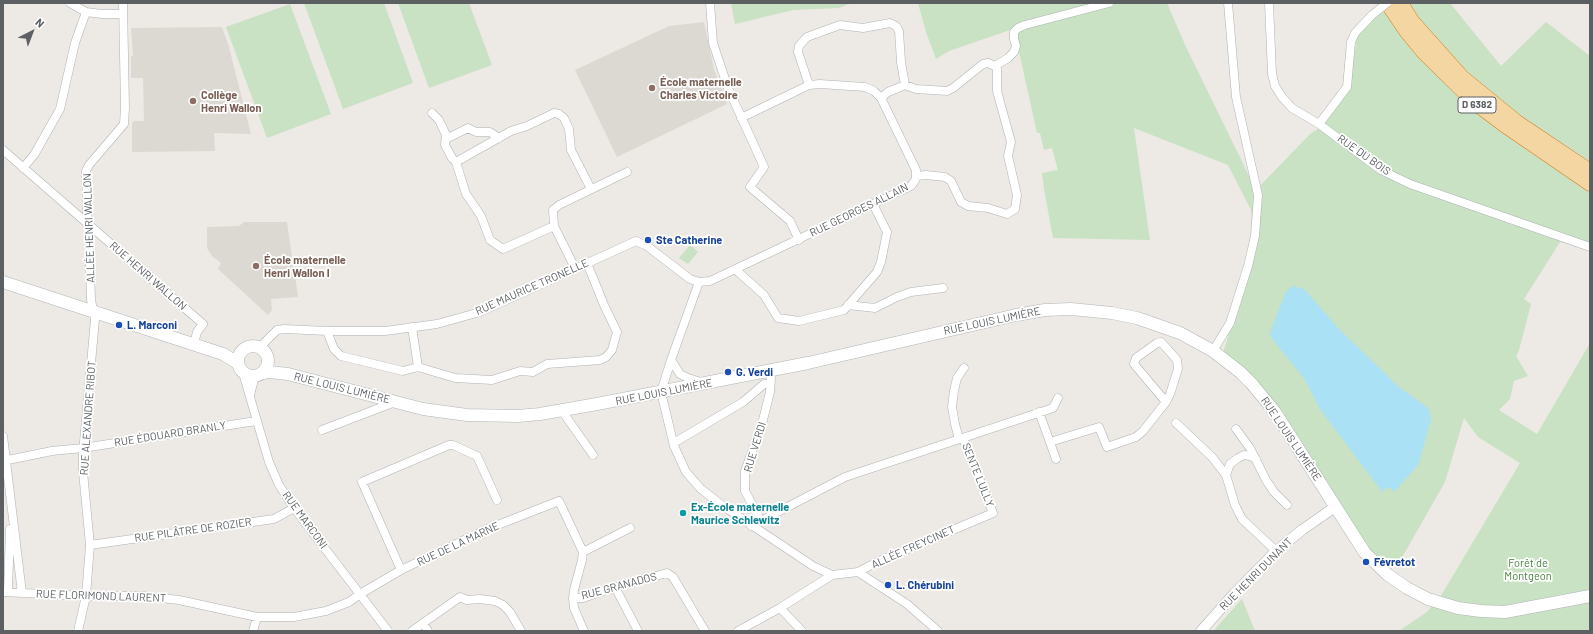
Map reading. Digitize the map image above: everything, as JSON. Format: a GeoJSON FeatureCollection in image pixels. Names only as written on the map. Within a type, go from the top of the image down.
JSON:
{"type":"FeatureCollection","features":[{"type":"Feature","properties":{"kind":"highway","name":"D 6382"},"geometry":{"type":"LineString","coordinates":[[1387,3],[1424,54],[1476,104],[1590,184]]}},
{"type":"Feature","properties":{"kind":"highway","name":"D 6382"},"geometry":{"type":"LineString","coordinates":[[1402,3],[1412,21],[1462,77],[1517,122],[1590,171]]}},
{"type":"Feature","properties":{"kind":"main road"},"geometry":{"type":"LineString","coordinates":[[3,282],[224,354],[240,363],[251,376],[259,375],[267,367],[268,360],[266,353],[260,347],[249,346],[240,363]]}},
{"type":"Feature","properties":{"kind":"main road","name":"RUE LOUIS LUMIÈRE"},"geometry":{"type":"LineString","coordinates":[[259,375],[269,372],[288,374],[423,409],[473,415],[518,416],[562,410],[711,383],[808,363],[1016,314],[1045,310],[1092,310],[1137,318],[1180,333],[1213,351],[1240,372],[1265,398],[1286,428],[1365,553],[1388,575],[1407,588],[1428,599],[1458,608],[1481,611],[1505,612],[1590,596]]}},
{"type":"Feature","properties":{"kind":"main road","name":"RUE LOUIS LUMIÈRE"},"geometry":{"type":"LineString","coordinates":[[268,360],[279,370],[288,374]]}},
{"type":"Feature","properties":{"kind":"street"},"geometry":{"type":"LineString","coordinates":[[70,3],[86,12],[124,14]]}},
{"type":"Feature","properties":{"kind":"street","name":"ALLÉE HENRI WALLON"},"geometry":{"type":"LineString","coordinates":[[93,311],[91,300],[86,171],[89,165],[124,124],[124,3]]}},
{"type":"Feature","properties":{"kind":"street"},"geometry":{"type":"LineString","coordinates":[[710,3],[713,43],[728,88],[764,167],[750,187],[790,221],[799,240]]}},
{"type":"Feature","properties":{"kind":"street"},"geometry":{"type":"LineString","coordinates":[[995,66],[1008,58],[1014,52],[1016,46],[1014,32],[1018,28],[1109,3]]}},
{"type":"Feature","properties":{"kind":"street"},"geometry":{"type":"LineString","coordinates":[[1213,351],[1230,323],[1248,266],[1255,236],[1258,195],[1236,97],[1228,3]]}},
{"type":"Feature","properties":{"kind":"street","name":"RUE DU BOIS"},"geometry":{"type":"LineString","coordinates":[[1269,3],[1272,74],[1282,97],[1292,108],[1320,124],[1381,170],[1410,184],[1590,247]]}},
{"type":"Feature","properties":{"kind":"street"},"geometry":{"type":"LineString","coordinates":[[1320,124],[1347,87],[1351,42],[1355,33],[1372,15],[1387,3]]}},
{"type":"Feature","properties":{"kind":"street"},"geometry":{"type":"LineString","coordinates":[[23,168],[34,155],[60,109],[75,43],[86,12]]}},
{"type":"Feature","properties":{"kind":"street"},"geometry":{"type":"LineString","coordinates":[[809,85],[798,52],[799,46],[807,37],[840,25],[863,28],[890,22],[896,26],[899,31],[901,62],[905,84]]}},
{"type":"Feature","properties":{"kind":"street"},"geometry":{"type":"LineString","coordinates":[[881,98],[888,92],[905,84],[916,89],[947,91],[953,88],[983,64],[988,63],[995,66],[997,69],[997,91],[1011,142],[1008,156],[1017,195],[1015,209],[1006,214],[988,208],[968,206],[961,202],[951,180],[945,177],[926,175],[916,176]]}},
{"type":"Feature","properties":{"kind":"street","name":"RUE GEORGES ALLAIN"},"geometry":{"type":"LineString","coordinates":[[699,282],[710,281],[736,270],[911,186],[916,179],[916,170],[881,98],[874,91],[865,87],[820,84],[809,85],[741,118]]}},
{"type":"Feature","properties":{"kind":"street"},"geometry":{"type":"LineString","coordinates":[[432,113],[438,120],[446,139],[445,145],[456,162],[466,194],[481,216],[490,240],[503,249],[554,226]]}},
{"type":"Feature","properties":{"kind":"street"},"geometry":{"type":"LineString","coordinates":[[456,162],[511,131],[527,126],[554,113],[559,114],[564,118],[569,129],[571,150],[591,189]]}},
{"type":"Feature","properties":{"kind":"street"},"geometry":{"type":"LineString","coordinates":[[446,139],[468,128],[476,132],[490,132],[499,138]]}},
{"type":"Feature","properties":{"kind":"street","name":"RUE HENRI WALLON"},"geometry":{"type":"LineString","coordinates":[[3,150],[203,324],[197,332],[194,344]]}},
{"type":"Feature","properties":{"kind":"street"},"geometry":{"type":"LineString","coordinates":[[575,268],[554,226],[553,210],[559,205],[627,172]]}},
{"type":"Feature","properties":{"kind":"street"},"geometry":{"type":"LineString","coordinates":[[736,270],[764,295],[778,318],[798,321],[844,310],[877,272],[881,262],[887,232],[873,204]]}},
{"type":"Feature","properties":{"kind":"street","name":"RUE MAURICE TRONELLE"},"geometry":{"type":"LineString","coordinates":[[260,347],[277,330],[294,328],[327,331],[385,331],[437,324],[480,312],[636,241],[647,246],[690,279],[699,282]]}},
{"type":"Feature","properties":{"kind":"street"},"geometry":{"type":"LineString","coordinates":[[327,331],[334,349],[341,356],[402,371],[418,367],[455,378],[492,380],[520,371],[533,372],[547,364],[600,360],[606,357],[612,350],[617,332],[586,263]]}},
{"type":"Feature","properties":{"kind":"street"},"geometry":{"type":"LineString","coordinates":[[699,282],[661,392],[674,446],[686,472],[701,489],[751,526],[812,566],[832,575]]}},
{"type":"Feature","properties":{"kind":"street"},"geometry":{"type":"LineString","coordinates":[[848,305],[875,308],[911,292],[943,288]]}},
{"type":"Feature","properties":{"kind":"street","name":"RUE ALEXANDRE RIBOT"},"geometry":{"type":"LineString","coordinates":[[78,631],[86,596],[90,545],[83,472],[95,319],[93,311]]}},
{"type":"Feature","properties":{"kind":"street"},"geometry":{"type":"LineString","coordinates":[[412,327],[418,367]]}},
{"type":"Feature","properties":{"kind":"street"},"geometry":{"type":"LineString","coordinates":[[1050,442],[1099,427],[1107,447],[1136,437],[1143,431],[1166,402],[1178,369],[1177,360],[1161,342],[1157,343],[1136,358],[1134,364],[1166,402]]}},
{"type":"Feature","properties":{"kind":"street"},"geometry":{"type":"LineString","coordinates":[[671,360],[680,374],[696,381],[711,383]]}},
{"type":"Feature","properties":{"kind":"street","name":"RUE MARCONI"},"geometry":{"type":"LineString","coordinates":[[240,363],[269,462],[279,485],[294,508],[388,631]]}},
{"type":"Feature","properties":{"kind":"street","name":"SENTE LULLY"},"geometry":{"type":"LineString","coordinates":[[964,368],[957,378],[954,391],[954,424],[993,513]]}},
{"type":"Feature","properties":{"kind":"street","name":"RUE VERDI"},"geometry":{"type":"LineString","coordinates":[[761,521],[745,491],[745,471],[762,424],[770,392],[771,378],[769,370]]}},
{"type":"Feature","properties":{"kind":"street","name":"RUE MARCONI"},"geometry":{"type":"LineString","coordinates":[[250,395],[259,375]]}},
{"type":"Feature","properties":{"kind":"street"},"geometry":{"type":"LineString","coordinates":[[677,441],[743,402],[764,384],[770,384]]}},
{"type":"Feature","properties":{"kind":"street"},"geometry":{"type":"LineString","coordinates":[[751,526],[845,477],[1053,408],[1058,398]]}},
{"type":"Feature","properties":{"kind":"street"},"geometry":{"type":"LineString","coordinates":[[322,430],[395,402]]}},
{"type":"Feature","properties":{"kind":"street"},"geometry":{"type":"LineString","coordinates":[[562,410],[593,455]]}},
{"type":"Feature","properties":{"kind":"street"},"geometry":{"type":"LineString","coordinates":[[1039,412],[1056,459]]}},
{"type":"Feature","properties":{"kind":"street","name":"RUE ÉDOUARD BRANLY"},"geometry":{"type":"LineString","coordinates":[[4,461],[52,451],[84,448],[256,421]]}},
{"type":"Feature","properties":{"kind":"street"},"geometry":{"type":"LineString","coordinates":[[1176,423],[1212,457],[1226,475],[1234,505],[1242,519],[1276,551]]}},
{"type":"Feature","properties":{"kind":"street"},"geometry":{"type":"LineString","coordinates":[[1236,429],[1256,459],[1266,480],[1274,492],[1287,505]]}},
{"type":"Feature","properties":{"kind":"street"},"geometry":{"type":"LineString","coordinates":[[3,436],[4,461],[22,593]]}},
{"type":"Feature","properties":{"kind":"street"},"geometry":{"type":"LineString","coordinates":[[401,570],[362,482],[449,445],[453,445],[477,456],[498,500]]}},
{"type":"Feature","properties":{"kind":"street"},"geometry":{"type":"LineString","coordinates":[[1226,475],[1230,464],[1238,458],[1250,456],[1256,459]]}},
{"type":"Feature","properties":{"kind":"street","name":"RUE DE LA MARNE"},"geometry":{"type":"LineString","coordinates":[[360,594],[401,570],[485,530],[559,501],[583,552]]}},
{"type":"Feature","properties":{"kind":"street"},"geometry":{"type":"LineString","coordinates":[[5,592],[11,506]]}},
{"type":"Feature","properties":{"kind":"street","name":"RUE HENRI DUNANT"},"geometry":{"type":"LineString","coordinates":[[1201,631],[1234,594],[1276,551],[1302,530],[1335,507]]}},
{"type":"Feature","properties":{"kind":"street","name":"RUE PILÂTRE DE ROZIER"},"geometry":{"type":"LineString","coordinates":[[90,545],[274,519],[294,508]]}},
{"type":"Feature","properties":{"kind":"street","name":"ALLÉE FREYCINET"},"geometry":{"type":"LineString","coordinates":[[832,575],[858,572],[877,562],[993,513]]}},
{"type":"Feature","properties":{"kind":"street"},"geometry":{"type":"LineString","coordinates":[[584,631],[574,608],[573,598],[583,552],[630,528]]}},
{"type":"Feature","properties":{"kind":"street"},"geometry":{"type":"LineString","coordinates":[[858,572],[908,604],[938,631]]}},
{"type":"Feature","properties":{"kind":"street","name":"RUE GRANADOS"},"geometry":{"type":"LineString","coordinates":[[573,598],[583,598],[615,587],[667,573],[673,577],[705,631]]}},
{"type":"Feature","properties":{"kind":"street"},"geometry":{"type":"LineString","coordinates":[[738,631],[780,608],[832,575]]}},
{"type":"Feature","properties":{"kind":"street"},"geometry":{"type":"LineString","coordinates":[[615,587],[638,631]]}},
{"type":"Feature","properties":{"kind":"street","name":"RUE FLORIMOND LAURENT"},"geometry":{"type":"LineString","coordinates":[[5,592],[86,596],[143,596],[179,600],[257,617],[294,617],[326,611],[349,602],[360,594]]}},
{"type":"Feature","properties":{"kind":"street"},"geometry":{"type":"LineString","coordinates":[[412,631],[460,597],[467,600],[480,599],[495,601],[510,612],[521,631]]}},
{"type":"Feature","properties":{"kind":"street"},"geometry":{"type":"LineString","coordinates":[[780,608],[802,631]]}},
{"type":"Feature","properties":{"kind":"street"},"geometry":{"type":"LineString","coordinates":[[253,631],[257,617]]}},
{"type":"Feature","properties":{"kind":"street"},"geometry":{"type":"LineString","coordinates":[[423,623],[428,631]]}},
{"type":"Feature","properties":{"kind":"shaded area","name":"École maternelle Charles Victoire"},"geometry":{"type":"Polygon","coordinates":[[[704,22],[714,69],[727,104],[617,157],[575,70],[669,26],[704,22]]]}},
{"type":"Feature","properties":{"kind":"shaded area","name":"Collège Henri Wallon"},"geometry":{"type":"Polygon","coordinates":[[[222,27],[229,47],[251,134],[214,133],[215,151],[132,152],[132,123],[134,121],[144,121],[143,78],[131,78],[131,57],[133,55],[131,28],[222,27]]]}},
{"type":"Feature","properties":{"kind":"shaded area","name":"École maternelle Henri Wallon I"},"geometry":{"type":"Polygon","coordinates":[[[244,222],[287,222],[298,297],[271,299],[272,310],[268,315],[218,269],[221,263],[212,256],[207,248],[207,227],[239,226],[244,222]]]}},
{"type":"Feature","properties":{"kind":"green space"},"geometry":{"type":"Polygon","coordinates":[[[304,3],[384,3],[413,83],[343,109],[304,3]]]}},
{"type":"Feature","properties":{"kind":"green space"},"geometry":{"type":"Polygon","coordinates":[[[398,3],[469,3],[492,65],[429,88],[398,3]]]}},
{"type":"Feature","properties":{"kind":"green space"},"geometry":{"type":"Polygon","coordinates":[[[731,3],[851,3],[839,8],[793,10],[735,24],[731,3]]]}},
{"type":"Feature","properties":{"kind":"green space","name":"Forêt de Montgeon"},"geometry":{"type":"Polygon","coordinates":[[[918,3],[1167,3],[1186,47],[1251,180],[1257,189],[1310,134],[1318,129],[1349,91],[1357,37],[1368,24],[1395,3],[1450,3],[1501,66],[1546,22],[1590,56],[1590,248],[1560,242],[1524,299],[1531,304],[1519,350],[1516,356],[1528,376],[1514,381],[1510,399],[1499,410],[1537,434],[1590,343],[1590,631],[1399,631],[1427,612],[1442,594],[1520,463],[1478,437],[1464,418],[1445,482],[1396,568],[1372,555],[1292,427],[1264,388],[1223,353],[1254,254],[1251,210],[1228,165],[1134,128],[1150,240],[1053,238],[1042,173],[1058,170],[1052,148],[1044,150],[1040,133],[1037,133],[1013,29],[949,51],[936,59],[926,32],[918,3]]]}},
{"type":"Feature","properties":{"kind":"green space"},"geometry":{"type":"Polygon","coordinates":[[[290,4],[331,114],[267,138],[226,27],[290,4]]]}},
{"type":"Feature","properties":{"kind":"green space"},"geometry":{"type":"Polygon","coordinates":[[[690,245],[698,252],[688,264],[679,258],[690,245]]]}},
{"type":"Feature","properties":{"kind":"green space"},"geometry":{"type":"Polygon","coordinates":[[[1242,599],[1255,631],[1216,631],[1215,629],[1242,599]]]}},
{"type":"Feature","properties":{"kind":"water"},"geometry":{"type":"Polygon","coordinates":[[[1293,286],[1304,289],[1339,329],[1398,386],[1428,408],[1431,420],[1418,465],[1394,492],[1392,488],[1384,489],[1384,493],[1380,489],[1319,408],[1305,380],[1270,336],[1286,291],[1293,286]]]}},
{"type":"Feature","properties":{"kind":"place","name":"École maternelle Charles Victoire"},"geometry":{"type":"Point","coordinates":[652,88]}},
{"type":"Feature","properties":{"kind":"place","name":"Collège Henri Wallon"},"geometry":{"type":"Point","coordinates":[193,101]}},
{"type":"Feature","properties":{"kind":"place","name":"Ste Catherine"},"geometry":{"type":"Point","coordinates":[648,240]}},
{"type":"Feature","properties":{"kind":"place","name":"École maternelle Henri Wallon I"},"geometry":{"type":"Point","coordinates":[256,266]}},
{"type":"Feature","properties":{"kind":"place","name":"L. Marconi"},"geometry":{"type":"Point","coordinates":[119,325]}},
{"type":"Feature","properties":{"kind":"place","name":"G. Verdi"},"geometry":{"type":"Point","coordinates":[728,372]}},
{"type":"Feature","properties":{"kind":"place","name":"Ex-École maternelle Maurice Schlewitz"},"geometry":{"type":"Point","coordinates":[683,513]}},
{"type":"Feature","properties":{"kind":"place","name":"Févretot"},"geometry":{"type":"Point","coordinates":[1366,562]}},
{"type":"Feature","properties":{"kind":"place","name":"L. Chérubini"},"geometry":{"type":"Point","coordinates":[888,585]}}]}
